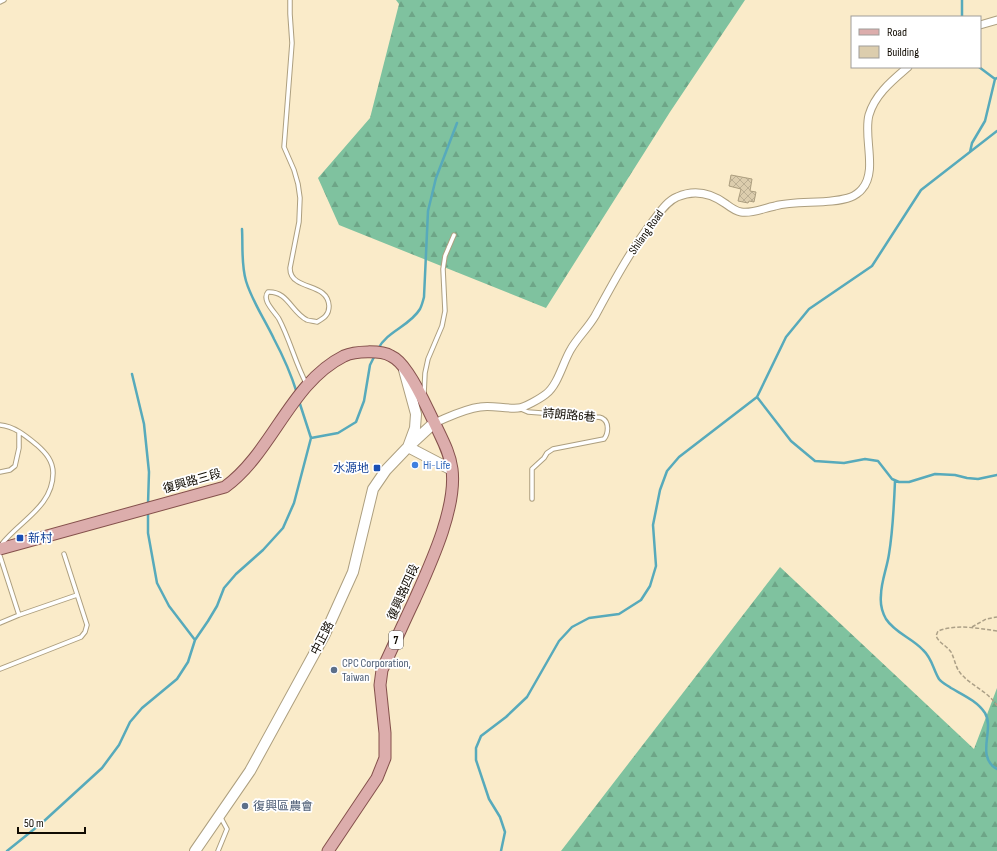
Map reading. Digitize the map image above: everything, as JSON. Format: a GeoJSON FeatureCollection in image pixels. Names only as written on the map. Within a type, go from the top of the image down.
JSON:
{"type":"FeatureCollection","features":[{"type":"Feature","properties":{"kind":"main road","name":"復興路三段"},"geometry":{"type":"LineString","coordinates":[[0,548],[225,487],[238,478],[252,462],[307,384],[325,368],[345,356],[363,352],[380,353]]}},
{"type":"Feature","properties":{"kind":"main road","name":"復興路四段"},"geometry":{"type":"LineString","coordinates":[[328,851],[377,778],[385,758],[385,733],[380,685],[382,670],[441,537],[451,498],[452,470],[449,455],[416,384],[402,366],[391,356],[380,353]]}},
{"type":"Feature","properties":{"kind":"street"},"geometry":{"type":"LineString","coordinates":[[981,26],[997,20]]}},
{"type":"Feature","properties":{"kind":"street","name":"Shilang Road"},"geometry":{"type":"LineString","coordinates":[[434,423],[465,410],[482,407],[520,408],[547,394],[556,380],[570,350],[595,317],[612,284],[644,232],[663,207],[676,197],[691,192],[704,193],[718,199],[740,212],[752,212],[777,205],[835,200],[850,197],[862,190],[868,179],[870,165],[868,127],[869,115],[877,97],[907,68]]}},
{"type":"Feature","properties":{"kind":"street"},"geometry":{"type":"LineString","coordinates":[[402,366],[416,414],[415,428],[408,447],[452,470]]}},
{"type":"Feature","properties":{"kind":"street","name":"中正路"},"geometry":{"type":"LineString","coordinates":[[195,851],[250,771],[325,634],[353,572],[373,489],[386,470],[434,423]]}},
{"type":"Feature","properties":{"kind":"lane"},"geometry":{"type":"LineString","coordinates":[[0,2],[4,0]]}},
{"type":"Feature","properties":{"kind":"lane"},"geometry":{"type":"LineString","coordinates":[[290,0],[292,43],[284,147],[294,170],[300,198],[299,222],[290,268],[291,274],[296,281],[321,291],[327,298],[329,305],[328,313],[324,318],[317,322],[307,320],[281,294],[268,292],[266,299],[278,317],[290,340],[296,361],[307,384]]}},
{"type":"Feature","properties":{"kind":"lane"},"geometry":{"type":"LineString","coordinates":[[424,401],[425,373],[428,359],[440,332],[445,311],[443,269],[445,256],[454,235]]}},
{"type":"Feature","properties":{"kind":"lane","name":"詩朗路6巷"},"geometry":{"type":"LineString","coordinates":[[520,408],[528,412],[603,418],[606,422],[607,435],[604,440],[552,448],[547,452],[544,458],[532,469],[532,499]]}},
{"type":"Feature","properties":{"kind":"lane"},"geometry":{"type":"LineString","coordinates":[[0,425],[12,427],[29,438],[45,452],[51,461],[53,484],[43,503],[8,536],[0,548]]}},
{"type":"Feature","properties":{"kind":"lane"},"geometry":{"type":"LineString","coordinates":[[0,472],[10,470],[15,466],[19,448],[19,432]]}},
{"type":"Feature","properties":{"kind":"lane"},"geometry":{"type":"LineString","coordinates":[[0,670],[81,637],[85,632],[87,625],[76,595],[64,554]]}},
{"type":"Feature","properties":{"kind":"lane"},"geometry":{"type":"LineString","coordinates":[[0,556],[20,615]]}},
{"type":"Feature","properties":{"kind":"lane"},"geometry":{"type":"LineString","coordinates":[[0,622],[76,595]]}},
{"type":"Feature","properties":{"kind":"lane"},"geometry":{"type":"LineString","coordinates":[[218,851],[227,829],[219,816]]}},
{"type":"Feature","properties":{"kind":"path"},"geometry":{"type":"LineString","coordinates":[[972,627],[986,620],[997,617]]}},
{"type":"Feature","properties":{"kind":"path"},"geometry":{"type":"LineString","coordinates":[[997,631],[972,627],[954,627],[938,631],[936,636],[939,642],[950,651],[962,676],[985,693],[997,706]]}},
{"type":"Feature","properties":{"kind":"green space"},"geometry":{"type":"Polygon","coordinates":[[[396,0],[745,0],[670,112],[546,308],[339,225],[318,178],[370,118],[399,4],[396,0]]]}},
{"type":"Feature","properties":{"kind":"green space"},"geometry":{"type":"Polygon","coordinates":[[[780,567],[974,749],[997,688],[997,851],[561,851],[780,567]]]}},
{"type":"Feature","properties":{"kind":"building"},"geometry":{"type":"Polygon","coordinates":[[[731,175],[752,179],[750,191],[756,192],[754,202],[749,201],[748,203],[738,201],[741,189],[729,186],[731,175]]]}},
{"type":"Feature","properties":{"kind":"waterway"},"geometry":{"type":"LineString","coordinates":[[962,0],[962,16]]}},
{"type":"Feature","properties":{"kind":"waterway"},"geometry":{"type":"LineString","coordinates":[[980,68],[995,79]]}},
{"type":"Feature","properties":{"kind":"waterway"},"geometry":{"type":"LineString","coordinates":[[970,152],[972,143],[985,121],[995,79],[997,78]]}},
{"type":"Feature","properties":{"kind":"waterway"},"geometry":{"type":"LineString","coordinates":[[378,349],[387,338],[416,315],[422,304],[424,297],[428,211],[436,178],[457,123]]}},
{"type":"Feature","properties":{"kind":"waterway"},"geometry":{"type":"LineString","coordinates":[[501,851],[505,832],[500,817],[489,799],[476,760],[476,748],[481,736],[506,717],[527,697],[559,641],[572,627],[589,618],[619,614],[641,600],[650,586],[656,566],[653,525],[660,490],[667,471],[679,457],[757,397],[786,337],[809,309],[872,266],[921,190],[997,131]]}},
{"type":"Feature","properties":{"kind":"waterway"},"geometry":{"type":"LineString","coordinates":[[242,229],[243,262],[246,281],[255,303],[284,359],[297,393]]}},
{"type":"Feature","properties":{"kind":"waterway"},"geometry":{"type":"LineString","coordinates":[[7,851],[43,822],[102,768],[119,745],[130,722],[142,708],[177,679],[188,662],[195,640],[217,606],[224,588],[236,574],[263,550],[283,528],[294,503],[311,438],[338,433],[356,422],[364,401],[370,365],[375,355]]}},
{"type":"Feature","properties":{"kind":"waterway"},"geometry":{"type":"LineString","coordinates":[[132,374],[144,424],[149,472],[148,504]]}},
{"type":"Feature","properties":{"kind":"waterway"},"geometry":{"type":"LineString","coordinates":[[757,397],[791,441],[815,461],[844,463],[865,459],[878,461],[892,479],[899,482],[909,482],[935,474],[955,475],[978,479],[997,475]]}},
{"type":"Feature","properties":{"kind":"waterway"},"geometry":{"type":"LineString","coordinates":[[299,401],[311,438]]}},
{"type":"Feature","properties":{"kind":"waterway"},"geometry":{"type":"LineString","coordinates":[[895,481],[890,545],[881,590],[883,614],[894,628],[919,646],[926,653],[937,675],[943,683],[974,702],[985,713],[988,727],[986,750],[987,757],[991,764],[997,769]]}},
{"type":"Feature","properties":{"kind":"waterway"},"geometry":{"type":"LineString","coordinates":[[148,511],[148,533],[157,583],[169,606],[195,640]]}},
{"type":"Feature","properties":{"kind":"place","name":"Hi-Life"},"geometry":{"type":"Point","coordinates":[415,465]}},
{"type":"Feature","properties":{"kind":"place","name":"水源地"},"geometry":{"type":"Point","coordinates":[377,468]}},
{"type":"Feature","properties":{"kind":"place","name":"新村"},"geometry":{"type":"Point","coordinates":[20,538]}},
{"type":"Feature","properties":{"kind":"place","name":"CPC Corporation, Taiwan"},"geometry":{"type":"Point","coordinates":[334,670]}},
{"type":"Feature","properties":{"kind":"place","name":"復興區農會"},"geometry":{"type":"Point","coordinates":[245,806]}}]}
